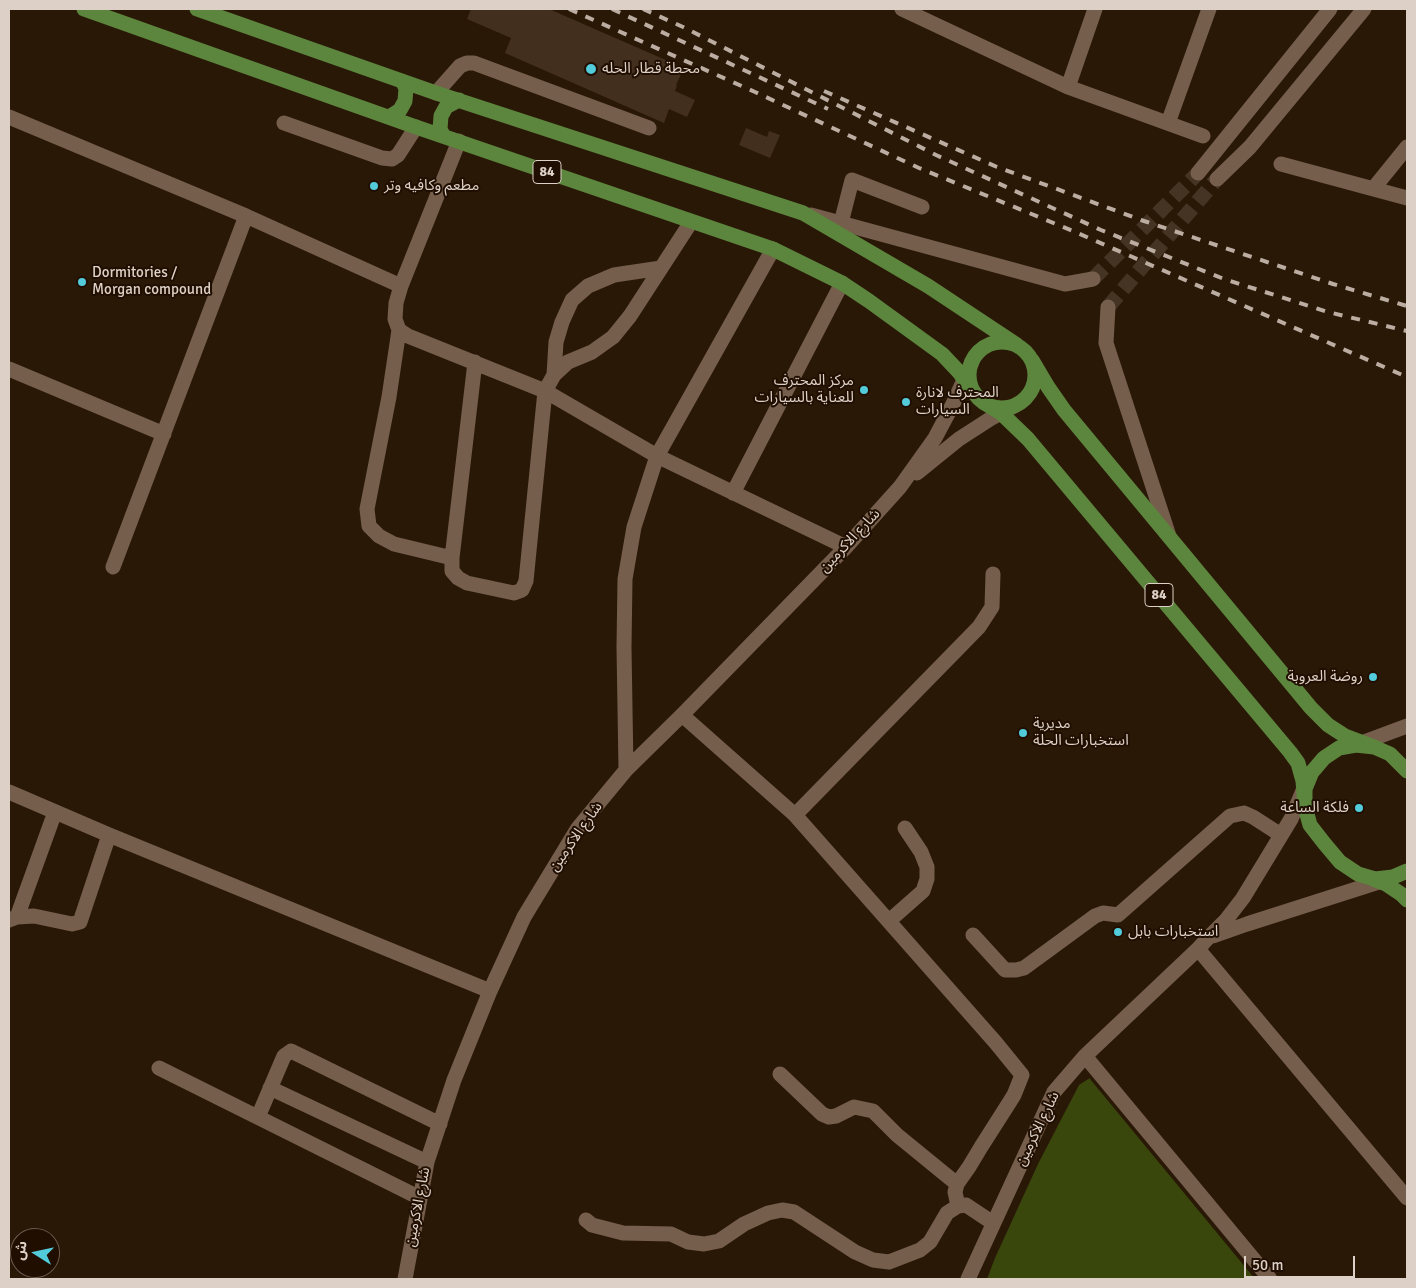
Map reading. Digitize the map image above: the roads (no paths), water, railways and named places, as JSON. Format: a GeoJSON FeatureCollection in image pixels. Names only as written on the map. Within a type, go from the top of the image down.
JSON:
{"type":"FeatureCollection","features":[{"type":"Feature","properties":{"kind":"main road","name":"84"},"geometry":{"type":"LineString","coordinates":[[84,9],[416,127],[773,249],[842,283],[869,301],[942,354],[979,398],[1001,413],[1028,439],[1290,752],[1298,763],[1303,781],[1305,807],[1310,824],[1340,862],[1358,874],[1380,878],[1407,900]]}},
{"type":"Feature","properties":{"kind":"main road"},"geometry":{"type":"LineString","coordinates":[[197,9],[436,93],[803,213],[928,286],[1025,351],[1064,410],[1311,708],[1328,725],[1364,745],[1390,754],[1407,771]]}},
{"type":"Feature","properties":{"kind":"main road"},"geometry":{"type":"LineString","coordinates":[[389,117],[400,110],[405,102],[406,88],[402,81]]}},
{"type":"Feature","properties":{"kind":"main road"},"geometry":{"type":"LineString","coordinates":[[443,136],[440,130],[441,116],[446,108],[459,100]]}},
{"type":"Feature","properties":{"kind":"main road"},"geometry":{"type":"LineString","coordinates":[[1017,345],[1007,342],[996,342],[978,352],[972,362],[969,373],[970,384],[979,398],[994,407],[1005,408],[1016,405],[1025,399],[1032,390],[1035,380],[1032,360]]}},
{"type":"Feature","properties":{"kind":"main road","name":"84"},"geometry":{"type":"LineString","coordinates":[[1305,807],[1305,789],[1312,772],[1324,758],[1339,748],[1364,745]]}},
{"type":"Feature","properties":{"kind":"main road"},"geometry":{"type":"LineString","coordinates":[[1380,878],[1407,871]]}},
{"type":"Feature","properties":{"kind":"street"},"geometry":{"type":"LineString","coordinates":[[902,9],[1068,87],[1203,136]]}},
{"type":"Feature","properties":{"kind":"street"},"geometry":{"type":"LineString","coordinates":[[1068,87],[1095,9]]}},
{"type":"Feature","properties":{"kind":"street"},"geometry":{"type":"LineString","coordinates":[[1168,123],[1209,9]]}},
{"type":"Feature","properties":{"kind":"street"},"geometry":{"type":"LineString","coordinates":[[1198,173],[1330,9]]}},
{"type":"Feature","properties":{"kind":"street"},"geometry":{"type":"LineString","coordinates":[[1217,179],[1250,147],[1364,9]]}},
{"type":"Feature","properties":{"kind":"street"},"geometry":{"type":"LineString","coordinates":[[436,93],[460,66],[474,63],[649,128]]}},
{"type":"Feature","properties":{"kind":"street"},"geometry":{"type":"LineString","coordinates":[[9,118],[246,216],[401,286]]}},
{"type":"Feature","properties":{"kind":"street"},"geometry":{"type":"LineString","coordinates":[[284,123],[382,158],[392,158],[398,155],[416,127]]}},
{"type":"Feature","properties":{"kind":"street"},"geometry":{"type":"LineString","coordinates":[[452,558],[394,544],[379,536],[369,526],[367,509],[389,397],[399,330],[395,319],[396,303],[401,286],[459,141]]}},
{"type":"Feature","properties":{"kind":"street"},"geometry":{"type":"LineString","coordinates":[[1373,189],[1407,147]]}},
{"type":"Feature","properties":{"kind":"street"},"geometry":{"type":"LineString","coordinates":[[1281,164],[1407,198]]}},
{"type":"Feature","properties":{"kind":"street"},"geometry":{"type":"LineString","coordinates":[[841,223],[852,180],[922,207]]}},
{"type":"Feature","properties":{"kind":"street"},"geometry":{"type":"LineString","coordinates":[[803,213],[1065,284],[1093,279]]}},
{"type":"Feature","properties":{"kind":"street"},"geometry":{"type":"LineString","coordinates":[[113,567],[246,216]]}},
{"type":"Feature","properties":{"kind":"street"},"geometry":{"type":"LineString","coordinates":[[475,362],[452,558],[452,572],[467,583],[514,592],[522,590],[526,581],[545,390],[554,375],[568,362],[592,352],[613,337],[630,316],[691,222]]}},
{"type":"Feature","properties":{"kind":"street"},"geometry":{"type":"LineString","coordinates":[[626,770],[625,579],[634,527],[657,456],[773,249]]}},
{"type":"Feature","properties":{"kind":"street"},"geometry":{"type":"LineString","coordinates":[[554,375],[556,342],[562,322],[572,300],[588,286],[614,276],[661,268]]}},
{"type":"Feature","properties":{"kind":"street"},"geometry":{"type":"LineString","coordinates":[[733,493],[842,283]]}},
{"type":"Feature","properties":{"kind":"street"},"geometry":{"type":"LineString","coordinates":[[1108,307],[1106,343],[1169,536]]}},
{"type":"Feature","properties":{"kind":"street"},"geometry":{"type":"LineString","coordinates":[[399,330],[408,336],[545,390],[657,456],[846,547]]}},
{"type":"Feature","properties":{"kind":"street","name":"شارع الاكرمين"},"geometry":{"type":"LineString","coordinates":[[408,1279],[427,1162],[454,1080],[490,991],[524,917],[578,828],[626,770],[846,547],[900,487],[935,438],[972,362]]}},
{"type":"Feature","properties":{"kind":"street"},"geometry":{"type":"LineString","coordinates":[[9,369],[164,434]]}},
{"type":"Feature","properties":{"kind":"street","name":"شارع الاكرمين"},"geometry":{"type":"LineString","coordinates":[[900,487],[959,439],[1016,405]]}},
{"type":"Feature","properties":{"kind":"street"},"geometry":{"type":"LineString","coordinates":[[795,816],[979,627],[992,607],[993,574]]}},
{"type":"Feature","properties":{"kind":"street"},"geometry":{"type":"LineString","coordinates":[[682,715],[795,816],[1022,1075],[1010,1104],[956,1184],[955,1192],[958,1206]]}},
{"type":"Feature","properties":{"kind":"street"},"geometry":{"type":"LineString","coordinates":[[1364,745],[1407,726]]}},
{"type":"Feature","properties":{"kind":"street","name":"شارع الاكرمين"},"geometry":{"type":"LineString","coordinates":[[968,1279],[1054,1092],[1084,1056],[1203,944],[1244,898],[1291,819],[1312,772]]}},
{"type":"Feature","properties":{"kind":"street"},"geometry":{"type":"LineString","coordinates":[[9,792],[109,835],[490,991]]}},
{"type":"Feature","properties":{"kind":"street"},"geometry":{"type":"LineString","coordinates":[[55,812],[13,919],[34,916],[72,924],[80,922],[109,835]]}},
{"type":"Feature","properties":{"kind":"street"},"geometry":{"type":"LineString","coordinates":[[973,935],[1005,970],[1024,968],[1095,916],[1103,913],[1118,915],[1230,816],[1244,813],[1281,835]]}},
{"type":"Feature","properties":{"kind":"street"},"geometry":{"type":"LineString","coordinates":[[889,922],[923,892],[927,879],[927,867],[922,852],[905,828]]}},
{"type":"Feature","properties":{"kind":"street","name":"شارع الاكرمين"},"geometry":{"type":"LineString","coordinates":[[1203,944],[1247,924],[1380,878]]}},
{"type":"Feature","properties":{"kind":"street"},"geometry":{"type":"LineString","coordinates":[[1203,944],[1407,1198]]}},
{"type":"Feature","properties":{"kind":"street"},"geometry":{"type":"LineString","coordinates":[[258,1117],[284,1056],[291,1051],[440,1124]]}},
{"type":"Feature","properties":{"kind":"street"},"geometry":{"type":"LineString","coordinates":[[1084,1056],[1270,1279]]}},
{"type":"Feature","properties":{"kind":"street"},"geometry":{"type":"LineString","coordinates":[[159,1068],[420,1198]]}},
{"type":"Feature","properties":{"kind":"street"},"geometry":{"type":"LineString","coordinates":[[780,1074],[822,1114],[836,1116],[854,1107],[873,1111],[897,1135],[956,1184]]}},
{"type":"Feature","properties":{"kind":"street"},"geometry":{"type":"LineString","coordinates":[[270,1088],[427,1162]]}},
{"type":"Feature","properties":{"kind":"street"},"geometry":{"type":"LineString","coordinates":[[586,1220],[592,1225],[623,1233],[671,1234],[688,1242],[704,1244],[719,1241],[744,1224],[782,1210],[794,1212],[855,1252],[873,1260],[889,1262],[920,1250],[930,1242],[947,1213],[958,1206],[966,1205],[993,1223]]}},
{"type":"Feature","properties":{"kind":"tunnel"},"geometry":{"type":"LineString","coordinates":[[1093,279],[1198,173]]}},
{"type":"Feature","properties":{"kind":"tunnel"},"geometry":{"type":"LineString","coordinates":[[1108,307],[1217,179]]}},
{"type":"Feature","properties":{"kind":"railway"},"geometry":{"type":"LineString","coordinates":[[569,9],[919,168],[1073,231],[1407,377]]}},
{"type":"Feature","properties":{"kind":"railway"},"geometry":{"type":"LineString","coordinates":[[612,9],[828,109]]}},
{"type":"Feature","properties":{"kind":"railway"},"geometry":{"type":"LineString","coordinates":[[643,9],[683,27],[936,155],[1101,230],[1224,279],[1328,312],[1407,331]]}},
{"type":"Feature","properties":{"kind":"railway"},"geometry":{"type":"LineString","coordinates":[[824,91],[997,167],[1144,221],[1333,284],[1407,306]]}},
{"type":"Feature","properties":{"kind":"place","name":"محطة قطار الحله"},"geometry":{"type":"Point","coordinates":[591,69]}},
{"type":"Feature","properties":{"kind":"place","name":"مطعم وكافيه وتر"},"geometry":{"type":"Point","coordinates":[374,186]}},
{"type":"Feature","properties":{"kind":"place","name":"Dormitories / Morgan compound"},"geometry":{"type":"Point","coordinates":[82,282]}},
{"type":"Feature","properties":{"kind":"place","name":"مركز المحترف للعناية بالسيارات"},"geometry":{"type":"Point","coordinates":[864,390]}},
{"type":"Feature","properties":{"kind":"place","name":"المحترف لانارة السيارات"},"geometry":{"type":"Point","coordinates":[906,402]}},
{"type":"Feature","properties":{"kind":"place","name":"روضة العروبة"},"geometry":{"type":"Point","coordinates":[1373,677]}},
{"type":"Feature","properties":{"kind":"place","name":"مديرية استخبارات الحلة"},"geometry":{"type":"Point","coordinates":[1023,733]}},
{"type":"Feature","properties":{"kind":"place","name":"فلكة الساعة"},"geometry":{"type":"Point","coordinates":[1359,808]}},
{"type":"Feature","properties":{"kind":"place","name":"استخبارات بابل"},"geometry":{"type":"Point","coordinates":[1118,932]}}]}
